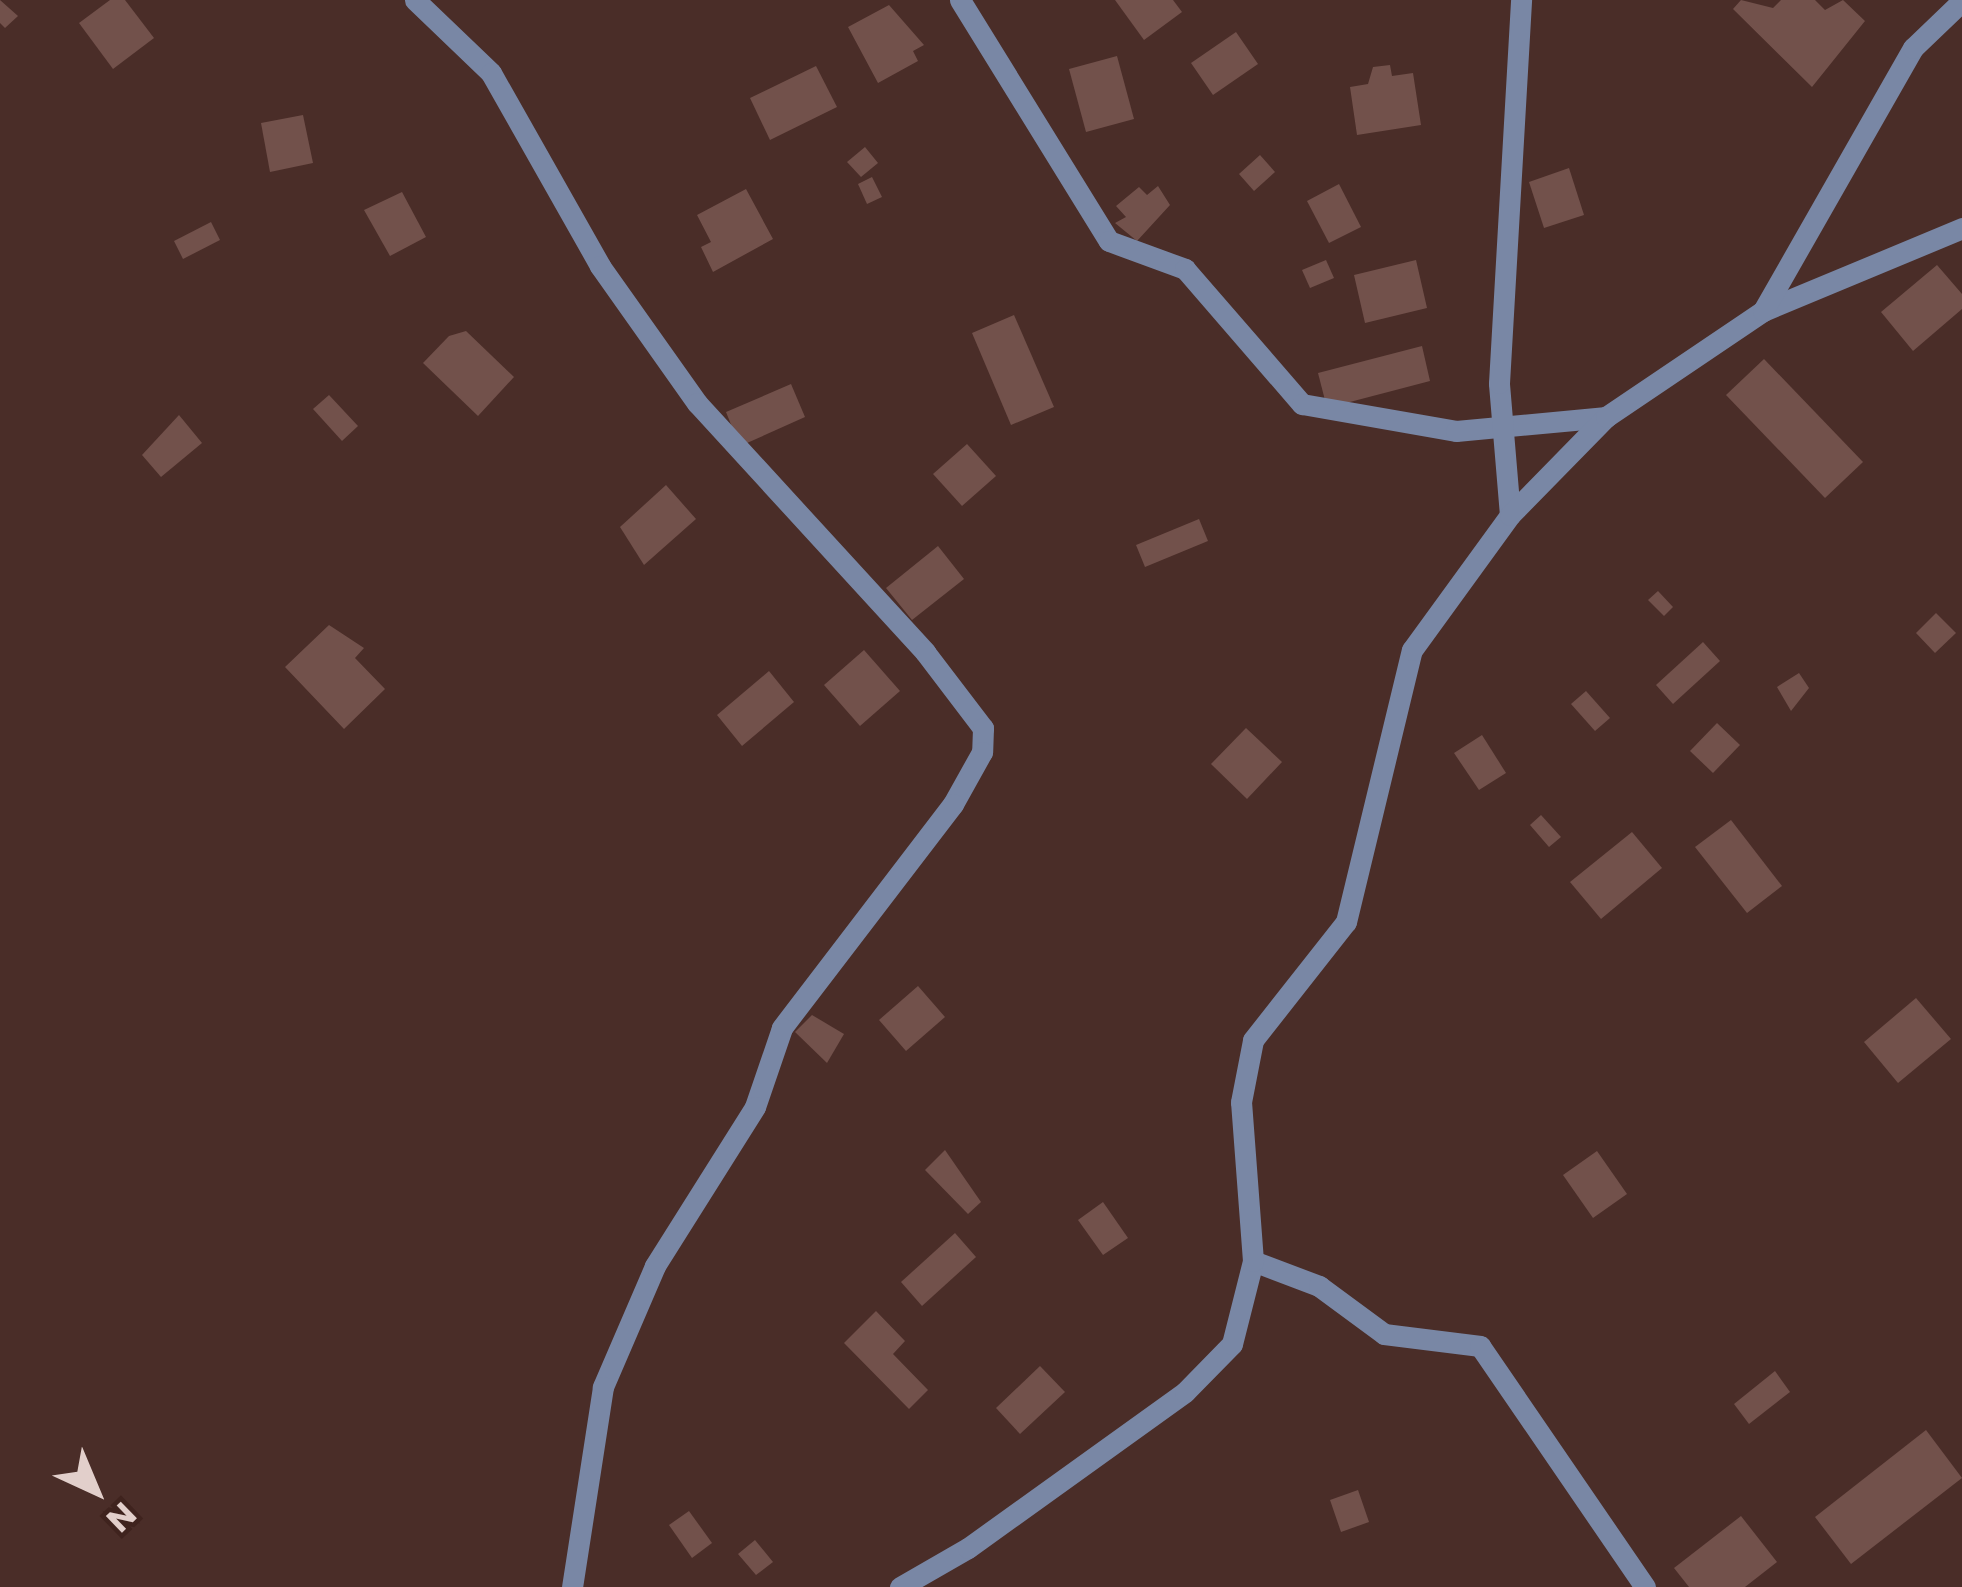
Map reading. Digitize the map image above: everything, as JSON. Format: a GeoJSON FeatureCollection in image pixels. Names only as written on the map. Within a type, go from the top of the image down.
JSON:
{"type":"FeatureCollection","features":[{"type":"Feature","properties":{"kind":"street"},"geometry":{"type":"LineString","coordinates":[[415,0],[491,73],[601,266],[697,403],[925,652],[983,728],[982,752],[953,804],[782,1028],[754,1107],[655,1266],[603,1388],[572,1587]]}},
{"type":"Feature","properties":{"kind":"street"},"geometry":{"type":"LineString","coordinates":[[960,0],[1109,241],[1185,269],[1302,404],[1456,431],[1606,417]]}},
{"type":"Feature","properties":{"kind":"street"},"geometry":{"type":"LineString","coordinates":[[1510,515],[1501,424],[1521,0]]}},
{"type":"Feature","properties":{"kind":"street"},"geometry":{"type":"LineString","coordinates":[[1763,311],[1913,48],[1962,1]]}},
{"type":"Feature","properties":{"kind":"street"},"geometry":{"type":"LineString","coordinates":[[901,1587],[1185,1392],[1232,1344],[1252,1261],[1241,1102],[1253,1040],[1346,922],[1412,650],[1510,515],[1606,417],[1763,311],[1962,228]]}},
{"type":"Feature","properties":{"kind":"street"},"geometry":{"type":"LineString","coordinates":[[1252,1261],[1319,1286],[1384,1334],[1480,1346],[1645,1587]]}},
{"type":"Feature","properties":{"kind":"building"},"geometry":{"type":"Polygon","coordinates":[[[0,0],[18,16],[5,28],[0,23],[0,0]]]}},
{"type":"Feature","properties":{"kind":"building"},"geometry":{"type":"Polygon","coordinates":[[[110,0],[125,0],[154,38],[113,69],[79,23],[110,0]]]}},
{"type":"Feature","properties":{"kind":"building"},"geometry":{"type":"Polygon","coordinates":[[[1115,0],[1173,0],[1182,12],[1144,40],[1115,0]]]}},
{"type":"Feature","properties":{"kind":"building"},"geometry":{"type":"Polygon","coordinates":[[[1741,0],[1773,8],[1781,0],[1815,0],[1825,10],[1843,0],[1865,21],[1812,87],[1733,9],[1741,0]]]}},
{"type":"Feature","properties":{"kind":"building"},"geometry":{"type":"Polygon","coordinates":[[[889,5],[924,45],[913,51],[918,61],[878,83],[848,27],[889,5]]]}},
{"type":"Feature","properties":{"kind":"building"},"geometry":{"type":"Polygon","coordinates":[[[1236,32],[1258,64],[1213,95],[1191,63],[1236,32]]]}},
{"type":"Feature","properties":{"kind":"building"},"geometry":{"type":"Polygon","coordinates":[[[1117,56],[1134,119],[1086,132],[1069,69],[1117,56]]]}},
{"type":"Feature","properties":{"kind":"building"},"geometry":{"type":"Polygon","coordinates":[[[1390,65],[1392,76],[1413,73],[1421,125],[1357,135],[1350,87],[1368,84],[1373,67],[1390,65]]]}},
{"type":"Feature","properties":{"kind":"building"},"geometry":{"type":"Polygon","coordinates":[[[816,66],[837,107],[770,140],[750,98],[816,66]]]}},
{"type":"Feature","properties":{"kind":"building"},"geometry":{"type":"Polygon","coordinates":[[[303,115],[313,163],[270,172],[261,123],[303,115]]]}},
{"type":"Feature","properties":{"kind":"building"},"geometry":{"type":"Polygon","coordinates":[[[865,147],[878,163],[861,177],[847,162],[865,147]]]}},
{"type":"Feature","properties":{"kind":"building"},"geometry":{"type":"Polygon","coordinates":[[[1260,155],[1275,172],[1254,191],[1239,174],[1260,155]]]}},
{"type":"Feature","properties":{"kind":"building"},"geometry":{"type":"Polygon","coordinates":[[[1569,168],[1584,215],[1544,228],[1529,182],[1569,168]]]}},
{"type":"Feature","properties":{"kind":"building"},"geometry":{"type":"Polygon","coordinates":[[[872,177],[882,197],[867,204],[858,184],[872,177]]]}},
{"type":"Feature","properties":{"kind":"building"},"geometry":{"type":"Polygon","coordinates":[[[1339,184],[1361,227],[1329,243],[1307,201],[1339,184]]]}},
{"type":"Feature","properties":{"kind":"building"},"geometry":{"type":"Polygon","coordinates":[[[1158,186],[1170,205],[1137,241],[1115,223],[1126,217],[1116,206],[1139,187],[1147,195],[1158,186]]]}},
{"type":"Feature","properties":{"kind":"building"},"geometry":{"type":"Polygon","coordinates":[[[746,189],[773,239],[713,272],[701,247],[711,242],[697,215],[746,189]]]}},
{"type":"Feature","properties":{"kind":"building"},"geometry":{"type":"Polygon","coordinates":[[[402,192],[426,237],[390,256],[364,210],[402,192]]]}},
{"type":"Feature","properties":{"kind":"building"},"geometry":{"type":"Polygon","coordinates":[[[211,222],[220,240],[183,259],[174,241],[211,222]]]}},
{"type":"Feature","properties":{"kind":"building"},"geometry":{"type":"Polygon","coordinates":[[[1326,260],[1334,278],[1310,288],[1302,270],[1326,260]]]}},
{"type":"Feature","properties":{"kind":"building"},"geometry":{"type":"Polygon","coordinates":[[[1416,260],[1427,308],[1365,323],[1354,275],[1416,260]]]}},
{"type":"Feature","properties":{"kind":"building"},"geometry":{"type":"Polygon","coordinates":[[[1937,265],[1962,294],[1962,309],[1913,351],[1881,312],[1937,265]]]}},
{"type":"Feature","properties":{"kind":"building"},"geometry":{"type":"Polygon","coordinates":[[[1014,315],[1054,407],[1011,425],[972,333],[1014,315]]]}},
{"type":"Feature","properties":{"kind":"building"},"geometry":{"type":"Polygon","coordinates":[[[466,331],[514,377],[478,416],[423,363],[449,336],[466,331]]]}},
{"type":"Feature","properties":{"kind":"building"},"geometry":{"type":"Polygon","coordinates":[[[1422,346],[1430,381],[1327,408],[1318,373],[1422,346]]]}},
{"type":"Feature","properties":{"kind":"building"},"geometry":{"type":"Polygon","coordinates":[[[1764,359],[1863,462],[1825,498],[1726,395],[1764,359]]]}},
{"type":"Feature","properties":{"kind":"building"},"geometry":{"type":"Polygon","coordinates":[[[791,384],[805,417],[747,443],[734,432],[726,412],[791,384]]]}},
{"type":"Feature","properties":{"kind":"building"},"geometry":{"type":"Polygon","coordinates":[[[329,395],[358,426],[342,441],[313,409],[329,395]]]}},
{"type":"Feature","properties":{"kind":"building"},"geometry":{"type":"Polygon","coordinates":[[[179,415],[202,443],[161,477],[142,455],[179,415]]]}},
{"type":"Feature","properties":{"kind":"building"},"geometry":{"type":"Polygon","coordinates":[[[967,444],[996,476],[962,506],[933,474],[967,444]]]}},
{"type":"Feature","properties":{"kind":"building"},"geometry":{"type":"Polygon","coordinates":[[[666,485],[696,519],[644,565],[620,527],[666,485]]]}},
{"type":"Feature","properties":{"kind":"building"},"geometry":{"type":"Polygon","coordinates":[[[1199,519],[1208,541],[1145,567],[1136,545],[1199,519]]]}},
{"type":"Feature","properties":{"kind":"building"},"geometry":{"type":"Polygon","coordinates":[[[938,546],[964,579],[912,620],[886,588],[938,546]]]}},
{"type":"Feature","properties":{"kind":"building"},"geometry":{"type":"Polygon","coordinates":[[[1658,591],[1673,607],[1664,616],[1648,600],[1658,591]]]}},
{"type":"Feature","properties":{"kind":"building"},"geometry":{"type":"Polygon","coordinates":[[[1936,613],[1956,633],[1935,653],[1916,633],[1936,613]]]}},
{"type":"Feature","properties":{"kind":"building"},"geometry":{"type":"Polygon","coordinates":[[[329,625],[364,648],[355,658],[385,689],[344,729],[285,667],[329,625]]]}},
{"type":"Feature","properties":{"kind":"building"},"geometry":{"type":"Polygon","coordinates":[[[1703,642],[1720,661],[1673,704],[1656,685],[1703,642]]]}},
{"type":"Feature","properties":{"kind":"building"},"geometry":{"type":"Polygon","coordinates":[[[864,650],[900,691],[860,726],[824,685],[864,650]]]}},
{"type":"Feature","properties":{"kind":"building"},"geometry":{"type":"Polygon","coordinates":[[[769,671],[794,702],[742,746],[717,715],[769,671]]]}},
{"type":"Feature","properties":{"kind":"building"},"geometry":{"type":"Polygon","coordinates":[[[1799,673],[1809,688],[1791,711],[1777,687],[1799,673]]]}},
{"type":"Feature","properties":{"kind":"building"},"geometry":{"type":"Polygon","coordinates":[[[1586,691],[1610,718],[1595,731],[1571,704],[1586,691]]]}},
{"type":"Feature","properties":{"kind":"building"},"geometry":{"type":"Polygon","coordinates":[[[1717,723],[1740,745],[1713,773],[1690,751],[1717,723]]]}},
{"type":"Feature","properties":{"kind":"building"},"geometry":{"type":"Polygon","coordinates":[[[1246,728],[1282,762],[1247,799],[1211,764],[1246,728]]]}},
{"type":"Feature","properties":{"kind":"building"},"geometry":{"type":"Polygon","coordinates":[[[1482,735],[1506,773],[1479,790],[1454,753],[1482,735]]]}},
{"type":"Feature","properties":{"kind":"building"},"geometry":{"type":"Polygon","coordinates":[[[1541,815],[1561,837],[1549,847],[1530,825],[1541,815]]]}},
{"type":"Feature","properties":{"kind":"building"},"geometry":{"type":"Polygon","coordinates":[[[1731,820],[1782,886],[1747,913],[1695,847],[1731,820]]]}},
{"type":"Feature","properties":{"kind":"building"},"geometry":{"type":"Polygon","coordinates":[[[1632,832],[1662,868],[1601,919],[1570,882],[1632,832]]]}},
{"type":"Feature","properties":{"kind":"building"},"geometry":{"type":"Polygon","coordinates":[[[918,986],[945,1017],[906,1051],[879,1020],[918,986]]]}},
{"type":"Feature","properties":{"kind":"building"},"geometry":{"type":"Polygon","coordinates":[[[1916,998],[1951,1039],[1898,1083],[1864,1042],[1916,998]]]}},
{"type":"Feature","properties":{"kind":"building"},"geometry":{"type":"Polygon","coordinates":[[[812,1015],[844,1034],[827,1063],[795,1032],[812,1015]]]}},
{"type":"Feature","properties":{"kind":"building"},"geometry":{"type":"Polygon","coordinates":[[[945,1150],[981,1202],[968,1214],[925,1170],[945,1150]]]}},
{"type":"Feature","properties":{"kind":"building"},"geometry":{"type":"Polygon","coordinates":[[[1597,1151],[1627,1194],[1593,1218],[1563,1175],[1597,1151]]]}},
{"type":"Feature","properties":{"kind":"building"},"geometry":{"type":"Polygon","coordinates":[[[1103,1202],[1128,1238],[1103,1255],[1078,1220],[1103,1202]]]}},
{"type":"Feature","properties":{"kind":"building"},"geometry":{"type":"Polygon","coordinates":[[[955,1233],[976,1257],[922,1306],[901,1282],[955,1233]]]}},
{"type":"Feature","properties":{"kind":"building"},"geometry":{"type":"Polygon","coordinates":[[[876,1311],[905,1341],[893,1354],[928,1390],[909,1409],[844,1343],[876,1311]]]}},
{"type":"Feature","properties":{"kind":"building"},"geometry":{"type":"Polygon","coordinates":[[[1040,1366],[1065,1392],[1020,1434],[996,1408],[1040,1366]]]}},
{"type":"Feature","properties":{"kind":"building"},"geometry":{"type":"Polygon","coordinates":[[[1775,1371],[1790,1392],[1749,1424],[1734,1404],[1775,1371]]]}},
{"type":"Feature","properties":{"kind":"building"},"geometry":{"type":"Polygon","coordinates":[[[1926,1430],[1962,1478],[1851,1564],[1815,1517],[1926,1430]]]}},
{"type":"Feature","properties":{"kind":"building"},"geometry":{"type":"Polygon","coordinates":[[[1358,1490],[1369,1522],[1341,1532],[1330,1500],[1358,1490]]]}},
{"type":"Feature","properties":{"kind":"building"},"geometry":{"type":"Polygon","coordinates":[[[689,1511],[712,1543],[692,1558],[669,1525],[689,1511]]]}},
{"type":"Feature","properties":{"kind":"building"},"geometry":{"type":"Polygon","coordinates":[[[1741,1516],[1777,1562],[1745,1587],[1689,1587],[1674,1568],[1741,1516]]]}},
{"type":"Feature","properties":{"kind":"building"},"geometry":{"type":"Polygon","coordinates":[[[755,1540],[773,1562],[756,1575],[738,1554],[755,1540]]]}}]}
